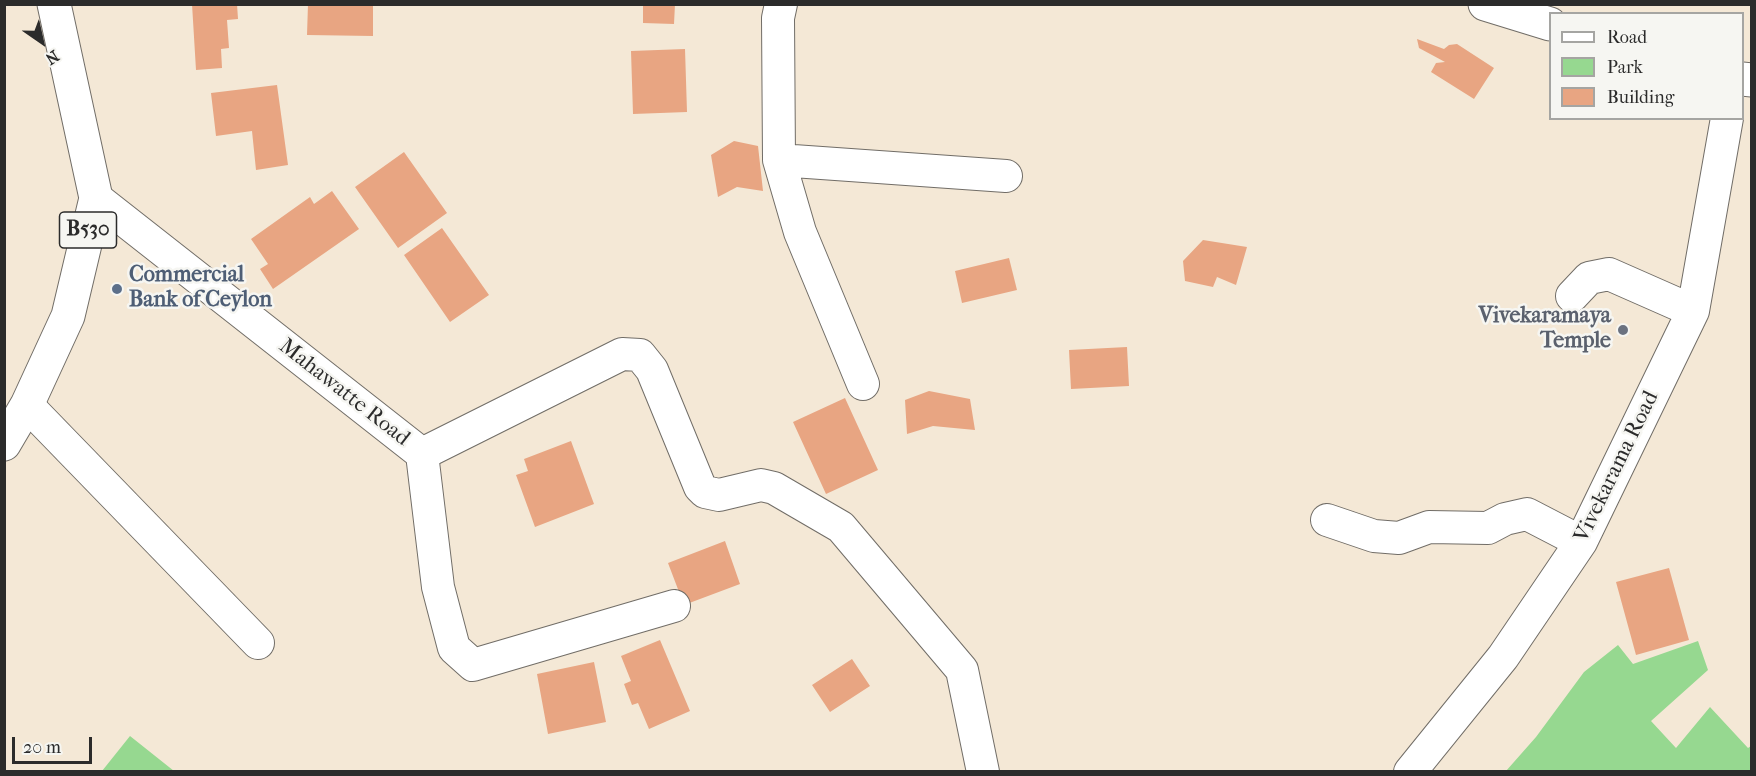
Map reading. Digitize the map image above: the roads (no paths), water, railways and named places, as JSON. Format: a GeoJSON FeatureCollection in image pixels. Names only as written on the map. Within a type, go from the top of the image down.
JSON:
{"type":"FeatureCollection","features":[{"type":"Feature","properties":{"kind":"main road","name":"B530"},"geometry":{"type":"LineString","coordinates":[[4,444],[27,405],[68,316],[96,198],[54,4]]}},
{"type":"Feature","properties":{"kind":"main road"},"geometry":{"type":"LineString","coordinates":[[1485,4],[1549,23]]}},
{"type":"Feature","properties":{"kind":"street"},"geometry":{"type":"LineString","coordinates":[[781,4],[778,18],[779,160],[800,232],[863,384]]}},
{"type":"Feature","properties":{"kind":"street","name":"Vivekarama Road"},"geometry":{"type":"LineString","coordinates":[[1410,771],[1503,657],[1581,542],[1693,311],[1727,120]]}},
{"type":"Feature","properties":{"kind":"street"},"geometry":{"type":"LineString","coordinates":[[779,160],[1006,176]]}},
{"type":"Feature","properties":{"kind":"street","name":"Mahawatte Road"},"geometry":{"type":"LineString","coordinates":[[96,198],[422,454],[438,587],[454,648],[473,665],[674,606]]}},
{"type":"Feature","properties":{"kind":"street"},"geometry":{"type":"LineString","coordinates":[[1572,296],[1589,278],[1609,273],[1693,311]]}},
{"type":"Feature","properties":{"kind":"street"},"geometry":{"type":"LineString","coordinates":[[422,454],[622,354],[640,355],[652,370],[700,487],[705,492],[719,495],[761,485],[774,488],[841,527],[962,670],[983,771]]}},
{"type":"Feature","properties":{"kind":"street"},"geometry":{"type":"LineString","coordinates":[[27,405],[258,643]]}},
{"type":"Feature","properties":{"kind":"street"},"geometry":{"type":"LineString","coordinates":[[1328,520],[1374,536],[1399,538],[1429,527],[1488,528],[1505,519],[1527,514],[1581,542]]}},
{"type":"Feature","properties":{"kind":"place","name":"Commercial Bank of Ceylon"},"geometry":{"type":"Point","coordinates":[117,289]}},
{"type":"Feature","properties":{"kind":"place","name":"Vivekaramaya Temple"},"geometry":{"type":"Point","coordinates":[1623,330]}}]}
